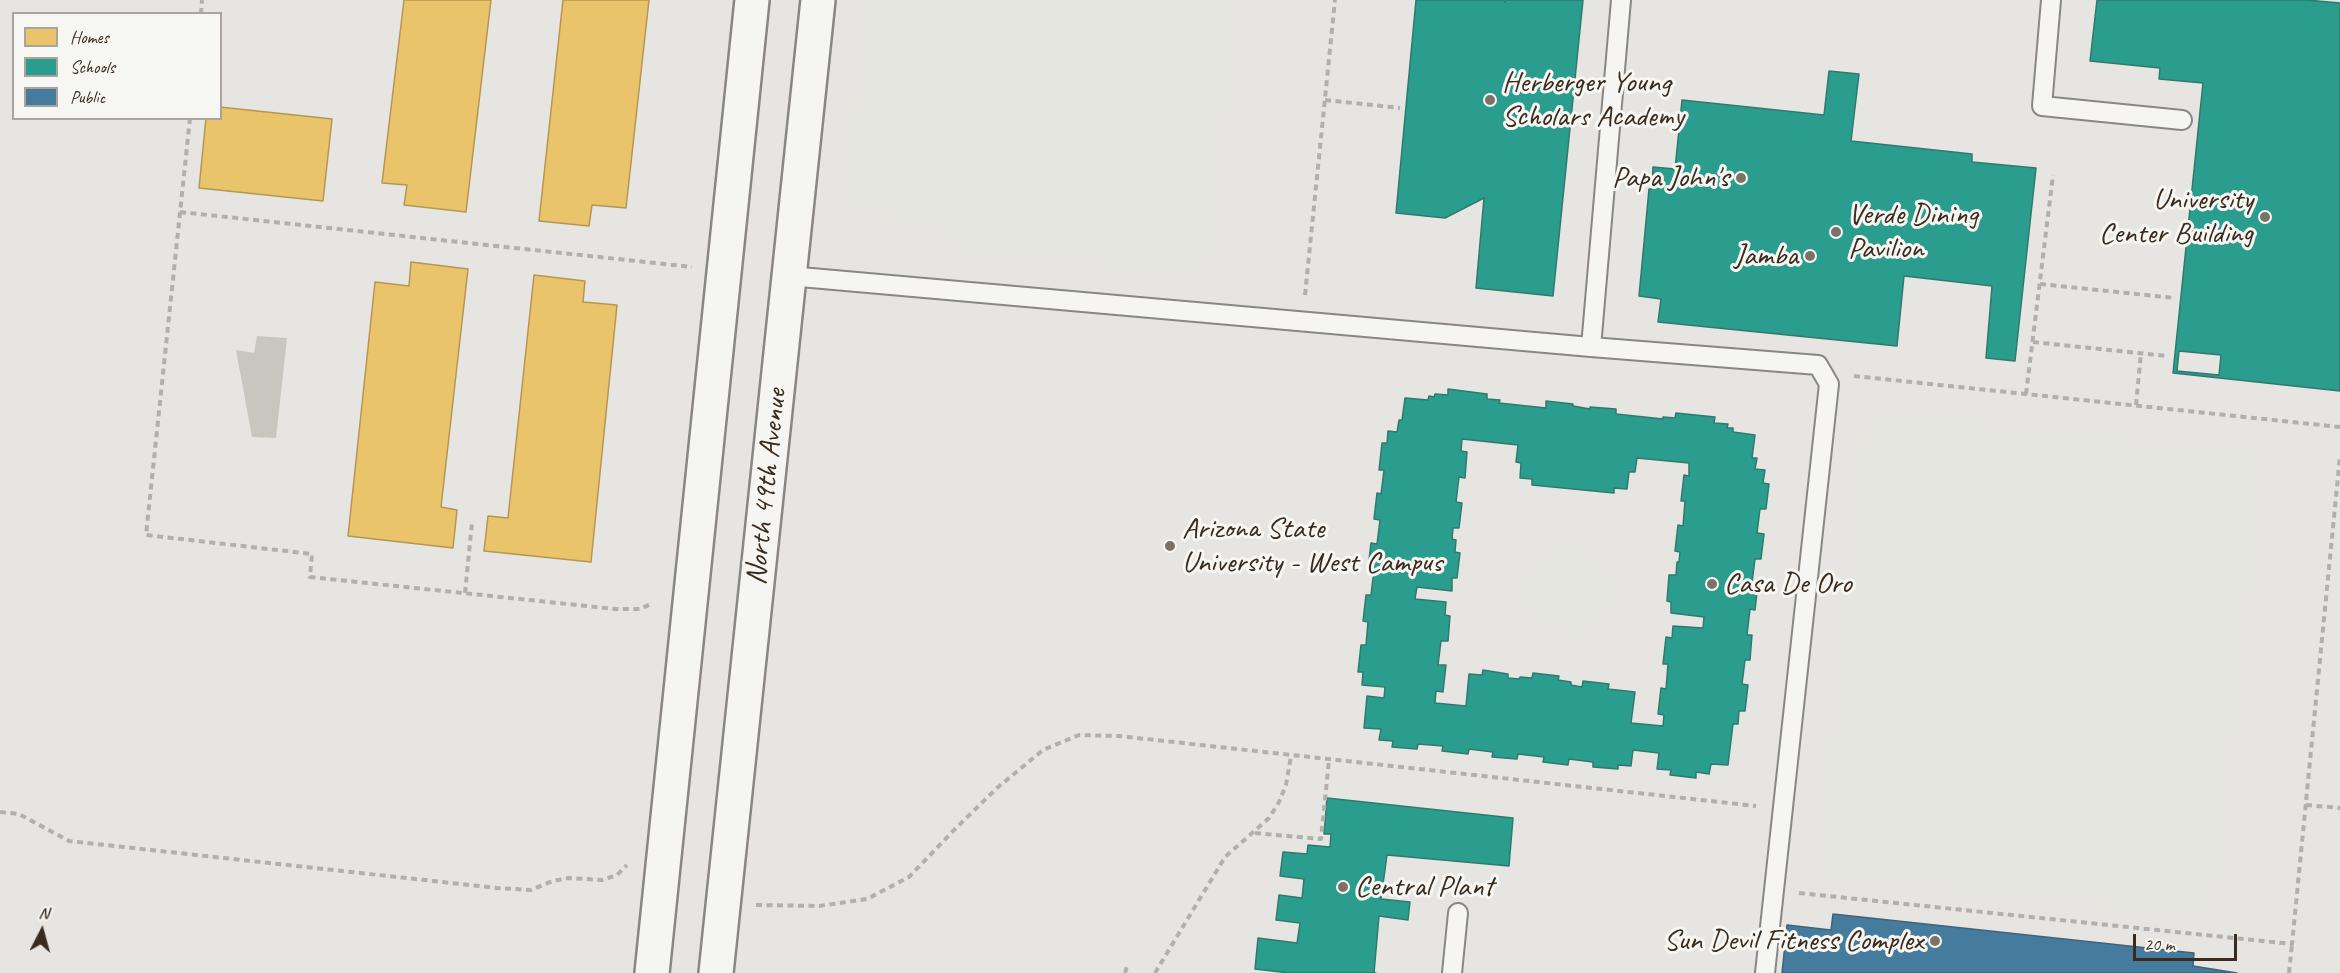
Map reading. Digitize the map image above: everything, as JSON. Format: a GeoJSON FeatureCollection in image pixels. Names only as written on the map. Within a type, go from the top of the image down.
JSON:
{"type":"FeatureCollection","features":[{"type":"Feature","properties":{"kind":"street"},"geometry":{"type":"LineString","coordinates":[[652,973],[752,0]]}},
{"type":"Feature","properties":{"kind":"street","name":"North 49th Avenue"},"geometry":{"type":"LineString","coordinates":[[716,973],[818,0]]}},
{"type":"Feature","properties":{"kind":"lane"},"geometry":{"type":"LineString","coordinates":[[1591,347],[1621,0]]}},
{"type":"Feature","properties":{"kind":"lane"},"geometry":{"type":"LineString","coordinates":[[2051,0],[2042,106],[2182,120]]}},
{"type":"Feature","properties":{"kind":"lane"},"geometry":{"type":"LineString","coordinates":[[789,276],[1818,365],[1830,384],[1766,973]]}},
{"type":"Feature","properties":{"kind":"lane"},"geometry":{"type":"LineString","coordinates":[[1452,973],[1458,914]]}},
{"type":"Feature","properties":{"kind":"path"},"geometry":{"type":"LineString","coordinates":[[1302,322],[1335,0]]}},
{"type":"Feature","properties":{"kind":"path"},"geometry":{"type":"LineString","coordinates":[[1325,99],[1400,108]]}},
{"type":"Feature","properties":{"kind":"path"},"geometry":{"type":"LineString","coordinates":[[190,120],[146,535],[312,554],[310,577],[615,609],[640,609],[651,604]]}},
{"type":"Feature","properties":{"kind":"path"},"geometry":{"type":"LineString","coordinates":[[2026,394],[2053,175]]}},
{"type":"Feature","properties":{"kind":"path"},"geometry":{"type":"LineString","coordinates":[[180,212],[676,265]]}},
{"type":"Feature","properties":{"kind":"path"},"geometry":{"type":"LineString","coordinates":[[2040,284],[2175,298]]}},
{"type":"Feature","properties":{"kind":"path"},"geometry":{"type":"LineString","coordinates":[[2033,342],[2167,356]]}},
{"type":"Feature","properties":{"kind":"path"},"geometry":{"type":"LineString","coordinates":[[2136,405],[2141,353]]}},
{"type":"Feature","properties":{"kind":"path"},"geometry":{"type":"LineString","coordinates":[[1823,373],[2340,427]]}},
{"type":"Feature","properties":{"kind":"path"},"geometry":{"type":"LineString","coordinates":[[2289,973],[2340,456]]}},
{"type":"Feature","properties":{"kind":"path"},"geometry":{"type":"LineString","coordinates":[[465,593],[472,523]]}},
{"type":"Feature","properties":{"kind":"path"},"geometry":{"type":"LineString","coordinates":[[749,905],[819,906],[867,899],[909,877],[997,788],[1043,750],[1079,735],[1119,736],[1783,809]]}},
{"type":"Feature","properties":{"kind":"path"},"geometry":{"type":"LineString","coordinates":[[1155,973],[1225,857],[1269,818],[1286,785],[1291,756]]}},
{"type":"Feature","properties":{"kind":"path"},"geometry":{"type":"LineString","coordinates":[[1254,833],[1321,838],[1329,760]]}},
{"type":"Feature","properties":{"kind":"path"},"geometry":{"type":"LineString","coordinates":[[2306,805],[2340,808]]}},
{"type":"Feature","properties":{"kind":"path"},"geometry":{"type":"LineString","coordinates":[[0,812],[19,814],[69,841],[497,888],[531,890],[553,881],[569,878],[602,880],[617,875],[627,865]]}},
{"type":"Feature","properties":{"kind":"path"},"geometry":{"type":"LineString","coordinates":[[1774,891],[2292,944]]}},
{"type":"Feature","properties":{"kind":"path"},"geometry":{"type":"LineString","coordinates":[[1125,973],[1127,966]]}},
{"type":"Feature","properties":{"kind":"shaded area","name":"Arizona State University - West Campus"},"geometry":{"type":"Polygon","coordinates":[[[0,0],[2340,0],[2340,973],[0,973],[0,0]]]}},
{"type":"Feature","properties":{"kind":"shaded area"},"geometry":{"type":"Polygon","coordinates":[[[867,0],[1237,0],[1206,275],[958,248],[936,231],[874,212],[852,200],[846,195],[867,0]]]}},
{"type":"Feature","properties":{"kind":"shaded area"},"geometry":{"type":"Polygon","coordinates":[[[257,336],[287,338],[276,438],[252,437],[236,350],[254,353],[257,336]]]}},
{"type":"Feature","properties":{"kind":"shaded area"},"geometry":{"type":"Polygon","coordinates":[[[1867,411],[2263,454],[2213,916],[1817,873],[1867,411]]]}},
{"type":"Feature","properties":{"kind":"shaded area"},"geometry":{"type":"Polygon","coordinates":[[[1570,535],[1623,599],[1574,638],[1563,625],[1550,636],[1508,586],[1570,535]]]}},
{"type":"Feature","properties":{"kind":"building: Homes"},"geometry":{"type":"Polygon","coordinates":[[[404,0],[491,0],[466,212],[404,205],[407,185],[382,183],[404,0]]]}},
{"type":"Feature","properties":{"kind":"building: Homes"},"geometry":{"type":"Polygon","coordinates":[[[563,0],[649,0],[626,208],[592,205],[589,226],[539,221],[563,0]]]}},
{"type":"Feature","properties":{"kind":"building: Homes"},"geometry":{"type":"Polygon","coordinates":[[[222,107],[332,119],[323,201],[199,188],[206,120],[222,120],[222,107]]]}},
{"type":"Feature","properties":{"kind":"building: Homes"},"geometry":{"type":"Polygon","coordinates":[[[411,262],[468,269],[441,507],[457,510],[453,548],[348,536],[375,282],[409,286],[411,262]]]}},
{"type":"Feature","properties":{"kind":"building: Homes"},"geometry":{"type":"Polygon","coordinates":[[[534,275],[585,281],[583,302],[617,305],[591,562],[484,551],[488,516],[508,518],[534,275]]]}},
{"type":"Feature","properties":{"kind":"building: Schools","name":"Herberger Young Scholars Academy"},"geometry":{"type":"Polygon","coordinates":[[[1416,0],[1502,0],[1505,2],[1505,0],[1583,0],[1553,296],[1476,288],[1484,198],[1445,218],[1396,213],[1416,0]]]}},
{"type":"Feature","properties":{"kind":"building: Schools","name":"University Center Building"},"geometry":{"type":"Polygon","coordinates":[[[2097,0],[2307,0],[2340,3],[2340,391],[2173,373],[2203,83],[2159,79],[2160,68],[2090,61],[2097,0]],[[2179,351],[2177,371],[2219,375],[2221,355],[2179,351]]]}},
{"type":"Feature","properties":{"kind":"building: Schools","name":"Verde Dining Pavilion"},"geometry":{"type":"Polygon","coordinates":[[[1829,71],[1859,74],[1851,141],[1972,154],[1972,162],[2036,168],[2015,361],[1986,358],[1992,286],[1904,276],[1897,346],[1658,322],[1661,299],[1639,296],[1653,167],[1675,169],[1682,100],[1824,115],[1829,71]]]}},
{"type":"Feature","properties":{"kind":"building: Schools","name":"Casa De Oro"},"geometry":{"type":"Polygon","coordinates":[[[1448,389],[1487,394],[1487,399],[1500,400],[1499,403],[1546,408],[1546,401],[1573,404],[1573,406],[1590,409],[1590,407],[1616,409],[1616,414],[1663,419],[1663,417],[1675,418],[1676,413],[1715,417],[1714,423],[1728,424],[1727,428],[1733,428],[1733,432],[1755,435],[1752,458],[1757,458],[1755,469],[1765,470],[1763,483],[1769,484],[1766,509],[1760,509],[1757,533],[1764,534],[1761,559],[1755,559],[1752,583],[1758,584],[1755,610],[1750,609],[1747,635],[1752,635],[1750,660],[1745,660],[1742,684],[1748,685],[1745,711],[1739,711],[1738,724],[1733,724],[1728,765],[1711,764],[1709,774],[1696,772],[1696,778],[1670,775],[1671,770],[1657,769],[1659,753],[1633,750],[1631,766],[1618,765],[1618,769],[1593,767],[1593,762],[1569,759],[1568,765],[1543,762],[1544,757],[1518,754],[1517,759],[1492,757],[1493,752],[1469,749],[1468,754],[1442,751],[1443,746],[1418,744],[1417,749],[1392,747],[1393,741],[1379,740],[1381,729],[1364,728],[1367,696],[1384,698],[1385,687],[1362,685],[1363,672],[1358,672],[1361,645],[1366,645],[1368,622],[1363,621],[1366,595],[1371,595],[1374,570],[1368,569],[1371,543],[1377,544],[1380,520],[1374,519],[1377,493],[1381,494],[1384,470],[1379,470],[1382,443],[1387,443],[1388,431],[1397,432],[1399,420],[1402,420],[1405,398],[1428,400],[1429,396],[1434,397],[1435,394],[1448,395],[1448,389]],[[1462,439],[1461,451],[1467,452],[1465,478],[1459,477],[1456,502],[1462,503],[1459,528],[1453,528],[1452,539],[1456,540],[1455,552],[1460,553],[1457,578],[1452,578],[1452,591],[1417,587],[1415,599],[1446,602],[1445,615],[1450,616],[1448,641],[1441,641],[1438,665],[1446,665],[1443,692],[1436,691],[1435,703],[1466,706],[1469,674],[1482,675],[1483,670],[1508,674],[1508,678],[1519,679],[1520,677],[1532,678],[1533,673],[1559,676],[1558,680],[1571,682],[1571,685],[1582,687],[1583,681],[1609,684],[1608,689],[1635,692],[1631,723],[1663,726],[1664,715],[1658,714],[1661,688],[1666,689],[1668,664],[1663,664],[1666,637],[1672,638],[1673,626],[1703,628],[1704,617],[1671,613],[1671,602],[1667,601],[1669,575],[1676,575],[1677,562],[1679,562],[1680,552],[1675,551],[1678,525],[1683,526],[1685,501],[1681,501],[1684,475],[1689,476],[1689,463],[1637,458],[1635,472],[1629,472],[1627,489],[1614,488],[1614,493],[1532,485],[1532,479],[1520,478],[1521,463],[1516,462],[1518,445],[1462,439]]]}},
{"type":"Feature","properties":{"kind":"building: Schools","name":"Central Plant"},"geometry":{"type":"Polygon","coordinates":[[[1327,798],[1513,818],[1509,866],[1387,855],[1381,899],[1410,902],[1408,920],[1379,916],[1374,973],[1289,973],[1255,969],[1258,938],[1297,943],[1300,923],[1276,920],[1279,895],[1302,898],[1304,879],[1280,876],[1283,852],[1307,854],[1308,845],[1330,847],[1331,834],[1324,834],[1327,798]]]}},
{"type":"Feature","properties":{"kind":"building: Public","name":"Sun Devil Fitness Complex"},"geometry":{"type":"Polygon","coordinates":[[[1833,914],[2194,953],[2193,966],[2237,973],[1782,973],[1787,925],[1831,930],[1833,914]]]}},
{"type":"Feature","properties":{"kind":"place","name":"Herberger Young Scholars Academy"},"geometry":{"type":"Point","coordinates":[1490,100]}},
{"type":"Feature","properties":{"kind":"place","name":"Papa John's"},"geometry":{"type":"Point","coordinates":[1741,178]}},
{"type":"Feature","properties":{"kind":"place","name":"University Center Building"},"geometry":{"type":"Point","coordinates":[2265,217]}},
{"type":"Feature","properties":{"kind":"place","name":"Verde Dining Pavilion"},"geometry":{"type":"Point","coordinates":[1836,232]}},
{"type":"Feature","properties":{"kind":"place","name":"Jamba"},"geometry":{"type":"Point","coordinates":[1810,256]}},
{"type":"Feature","properties":{"kind":"place","name":"Arizona State University - West Campus"},"geometry":{"type":"Point","coordinates":[1170,546]}},
{"type":"Feature","properties":{"kind":"place","name":"Casa De Oro"},"geometry":{"type":"Point","coordinates":[1712,584]}},
{"type":"Feature","properties":{"kind":"place","name":"Central Plant"},"geometry":{"type":"Point","coordinates":[1343,887]}},
{"type":"Feature","properties":{"kind":"place","name":"Sun Devil Fitness Complex"},"geometry":{"type":"Point","coordinates":[1935,941]}}]}
